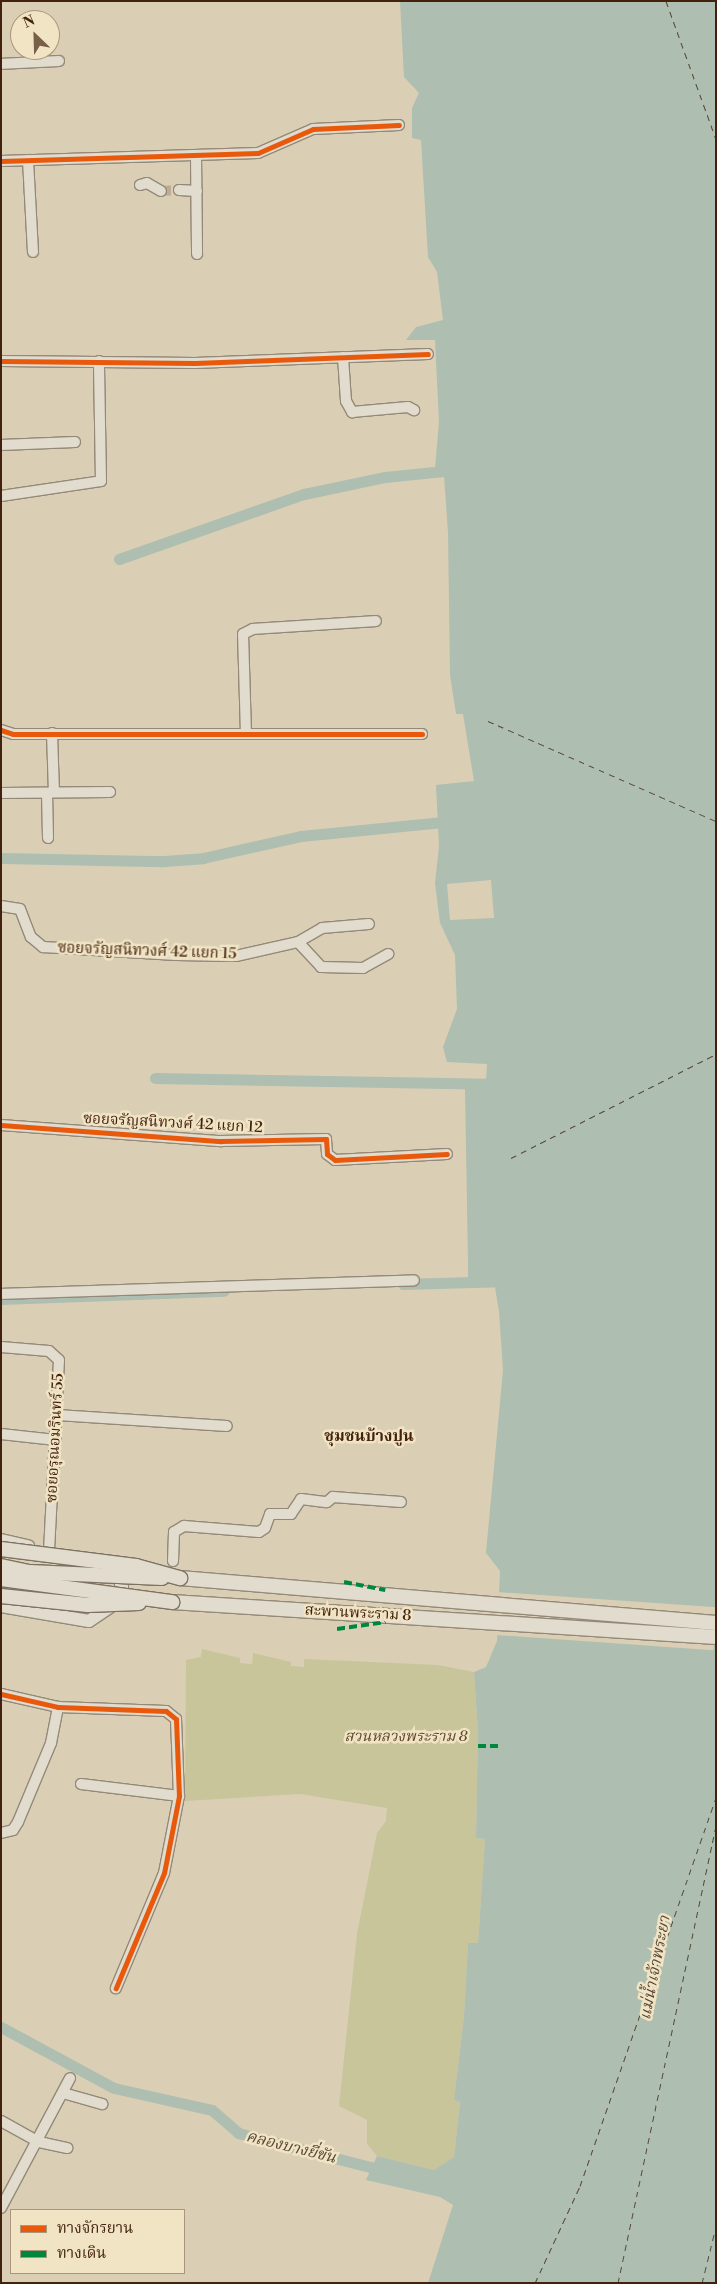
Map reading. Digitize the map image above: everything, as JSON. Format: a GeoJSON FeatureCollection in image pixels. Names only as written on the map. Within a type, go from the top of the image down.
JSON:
{"type":"FeatureCollection","features":[{"type":"Feature","properties":{"kind":"main road"},"geometry":{"type":"LineString","coordinates":[[1,1549],[136,1566],[180,1578]]}},
{"type":"Feature","properties":{"kind":"main road","name":"สะพานพระราม 8"},"geometry":{"type":"LineString","coordinates":[[1,1566],[59,1574],[180,1578],[716,1623]]}},
{"type":"Feature","properties":{"kind":"main road","name":"สะพานพระราม 8"},"geometry":{"type":"LineString","coordinates":[[1,1579],[172,1602],[716,1637]]}},
{"type":"Feature","properties":{"kind":"main road"},"geometry":{"type":"LineString","coordinates":[[1,1596],[88,1606],[172,1602]]}},
{"type":"Feature","properties":{"kind":"street"},"geometry":{"type":"LineString","coordinates":[[1,64],[59,61]]}},
{"type":"Feature","properties":{"kind":"street"},"geometry":{"type":"LineString","coordinates":[[1,161],[265,152],[313,129],[398,125]]}},
{"type":"Feature","properties":{"kind":"street"},"geometry":{"type":"LineString","coordinates":[[196,155],[197,254]]}},
{"type":"Feature","properties":{"kind":"street"},"geometry":{"type":"LineString","coordinates":[[28,160],[33,252]]}},
{"type":"Feature","properties":{"kind":"street"},"geometry":{"type":"LineString","coordinates":[[140,185],[147,183],[161,191]]}},
{"type":"Feature","properties":{"kind":"street"},"geometry":{"type":"LineString","coordinates":[[179,190],[197,191]]}},
{"type":"Feature","properties":{"kind":"street"},"geometry":{"type":"LineString","coordinates":[[1,355],[1,361],[98,361],[428,354]]}},
{"type":"Feature","properties":{"kind":"street"},"geometry":{"type":"LineString","coordinates":[[343,357],[346,401],[352,412],[408,407],[414,410]]}},
{"type":"Feature","properties":{"kind":"street"},"geometry":{"type":"LineString","coordinates":[[1,496],[101,481],[98,361]]}},
{"type":"Feature","properties":{"kind":"street"},"geometry":{"type":"LineString","coordinates":[[1,445],[74,442]]}},
{"type":"Feature","properties":{"kind":"street"},"geometry":{"type":"LineString","coordinates":[[246,734],[243,634],[253,630],[376,622]]}},
{"type":"Feature","properties":{"kind":"street"},"geometry":{"type":"LineString","coordinates":[[1,730],[13,734],[422,734]]}},
{"type":"Feature","properties":{"kind":"street"},"geometry":{"type":"LineString","coordinates":[[48,838],[52,733]]}},
{"type":"Feature","properties":{"kind":"street"},"geometry":{"type":"LineString","coordinates":[[1,793],[110,792]]}},
{"type":"Feature","properties":{"kind":"street","name":"ซอยจรัญสนิทวงศ์ 42 แยก 15"},"geometry":{"type":"LineString","coordinates":[[1,906],[20,910],[31,936],[43,947],[236,956],[298,942],[317,929],[369,924]]}},
{"type":"Feature","properties":{"kind":"street"},"geometry":{"type":"LineString","coordinates":[[298,942],[322,967],[363,968],[388,954]]}},
{"type":"Feature","properties":{"kind":"street","name":"ซอยจรัญสนิทวงศ์ 42 แยก 12"},"geometry":{"type":"LineString","coordinates":[[1,1126],[221,1141],[326,1139],[327,1154],[335,1160],[447,1154]]}},
{"type":"Feature","properties":{"kind":"street"},"geometry":{"type":"LineString","coordinates":[[1,1294],[200,1293],[414,1280]]}},
{"type":"Feature","properties":{"kind":"street","name":"ซอยอรุณอมรินทร์ 55"},"geometry":{"type":"LineString","coordinates":[[1,1347],[55,1353],[59,1360],[49,1548]]}},
{"type":"Feature","properties":{"kind":"street"},"geometry":{"type":"LineString","coordinates":[[57,1415],[227,1426]]}},
{"type":"Feature","properties":{"kind":"street"},"geometry":{"type":"LineString","coordinates":[[1,1434],[56,1440]]}},
{"type":"Feature","properties":{"kind":"street"},"geometry":{"type":"LineString","coordinates":[[173,1562],[174,1532],[184,1526],[259,1532],[266,1528],[270,1514],[291,1514],[301,1499],[327,1502],[333,1497],[401,1502]]}},
{"type":"Feature","properties":{"kind":"street"},"geometry":{"type":"LineString","coordinates":[[1,1540],[94,1554],[118,1570],[122,1587],[120,1600],[106,1613],[89,1622],[1,1606]]}},
{"type":"Feature","properties":{"kind":"street"},"geometry":{"type":"LineString","coordinates":[[1,1590],[78,1621]]}},
{"type":"Feature","properties":{"kind":"street"},"geometry":{"type":"LineString","coordinates":[[1,1694],[58,1708],[172,1713],[176,1719],[179,1796],[164,1874],[116,1988]]}},
{"type":"Feature","properties":{"kind":"street"},"geometry":{"type":"LineString","coordinates":[[1,1833],[13,1830],[18,1822],[51,1743],[58,1708]]}},
{"type":"Feature","properties":{"kind":"street"},"geometry":{"type":"LineString","coordinates":[[81,1784],[179,1796]]}},
{"type":"Feature","properties":{"kind":"street"},"geometry":{"type":"LineString","coordinates":[[1,2208],[39,2142],[70,2078]]}},
{"type":"Feature","properties":{"kind":"street"},"geometry":{"type":"LineString","coordinates":[[63,2093],[102,2104]]}},
{"type":"Feature","properties":{"kind":"street"},"geometry":{"type":"LineString","coordinates":[[1,2121],[39,2142],[67,2148]]}},
{"type":"Feature","properties":{"kind":"green space","name":"สวนหลวงพระราม 8"},"geometry":{"type":"Polygon","coordinates":[[[202,1649],[240,1658],[240,1663],[252,1664],[253,1653],[291,1662],[291,1666],[304,1667],[304,1659],[438,1665],[474,1672],[478,1733],[476,1838],[485,1839],[478,1943],[468,1943],[464,2016],[454,2100],[460,2101],[454,2157],[434,2170],[377,2156],[367,2144],[367,2120],[339,2106],[357,1934],[377,1833],[386,1821],[387,1808],[300,1794],[185,1801],[186,1660],[201,1657],[202,1649]]]}},
{"type":"Feature","properties":{"kind":"water","name":"แม่น้ำเจ้าพระยา"},"geometry":{"type":"Polygon","coordinates":[[[400,1],[716,1],[716,2283],[428,2283],[453,2205],[440,2197],[366,2180],[377,2156],[434,2170],[454,2157],[460,2102],[454,2100],[464,2016],[468,1943],[478,1943],[485,1839],[476,1838],[478,1733],[474,1672],[486,1667],[497,1641],[500,1571],[486,1553],[503,1370],[499,1312],[494,1281],[468,1281],[465,1088],[486,1080],[487,1064],[447,1062],[443,1047],[457,1009],[455,955],[440,923],[435,883],[439,846],[436,785],[474,781],[463,714],[456,714],[450,675],[448,532],[444,476],[435,469],[439,422],[435,340],[406,340],[416,327],[443,320],[437,272],[428,257],[421,140],[412,138],[412,108],[419,93],[404,77],[400,1]],[[491,880],[447,884],[450,920],[494,918],[491,880]]]}},
{"type":"Feature","properties":{"kind":"pier"},"geometry":{"type":"Polygon","coordinates":[[[497,1592],[716,1607],[713,1650],[494,1635],[497,1592]]]}},
{"type":"Feature","properties":{"kind":"waterway"},"geometry":{"type":"LineString","coordinates":[[119,559],[304,494],[385,477],[454,470]]}},
{"type":"Feature","properties":{"kind":"waterway"},"geometry":{"type":"LineString","coordinates":[[1,858],[164,861],[203,858],[301,836],[453,821]]}},
{"type":"Feature","properties":{"kind":"waterway"},"geometry":{"type":"LineString","coordinates":[[155,1078],[490,1084]]}},
{"type":"Feature","properties":{"kind":"waterway"},"geometry":{"type":"LineString","coordinates":[[403,1284],[509,1281]]}},
{"type":"Feature","properties":{"kind":"waterway"},"geometry":{"type":"LineString","coordinates":[[1,1299],[224,1291]]}},
{"type":"Feature","properties":{"kind":"waterway","name":"คลองบางยี่ขัน"},"geometry":{"type":"LineString","coordinates":[[1,2027],[114,2088],[212,2110],[238,2133],[386,2171]]}},
{"type":"Feature","properties":{"kind":"ferry route"},"geometry":{"type":"LineString","coordinates":[[666,1],[716,139]]}},
{"type":"Feature","properties":{"kind":"ferry route"},"geometry":{"type":"LineString","coordinates":[[488,721],[716,821]]}},
{"type":"Feature","properties":{"kind":"ferry route"},"geometry":{"type":"LineString","coordinates":[[511,1158],[716,1054]]}},
{"type":"Feature","properties":{"kind":"ferry route"},"geometry":{"type":"LineString","coordinates":[[535,2283],[580,2186],[716,1797]]}},
{"type":"Feature","properties":{"kind":"ferry route"},"geometry":{"type":"LineString","coordinates":[[618,2283],[716,1827]]}},
{"type":"Feature","properties":{"kind":"ferry route"},"geometry":{"type":"LineString","coordinates":[[702,2283],[716,2227]]}},
{"type":"Feature","properties":{"kind":"tunnel"},"geometry":{"type":"LineString","coordinates":[[161,191],[179,190]]}},
{"type":"Feature","properties":{"kind":"marked path"},"geometry":{"type":"LineString","coordinates":[[344,1582],[385,1590]]}},
{"type":"Feature","properties":{"kind":"marked path"},"geometry":{"type":"LineString","coordinates":[[337,1629],[385,1622]]}},
{"type":"Feature","properties":{"kind":"marked path"},"geometry":{"type":"LineString","coordinates":[[478,1746],[498,1746]]}},
{"type":"Feature","properties":{"kind":"cycle path"},"geometry":{"type":"LineString","coordinates":[[1,161],[258,153],[313,129],[399,125]]}},
{"type":"Feature","properties":{"kind":"cycle path"},"geometry":{"type":"LineString","coordinates":[[1,361],[195,363],[428,354]]}},
{"type":"Feature","properties":{"kind":"cycle path"},"geometry":{"type":"LineString","coordinates":[[1,730],[13,734],[422,734]]}},
{"type":"Feature","properties":{"kind":"cycle path"},"geometry":{"type":"LineString","coordinates":[[1,1125],[221,1141],[326,1139],[327,1154],[335,1160],[447,1154]]}},
{"type":"Feature","properties":{"kind":"cycle path"},"geometry":{"type":"LineString","coordinates":[[1,1694],[58,1707],[166,1711],[176,1719],[179,1796],[164,1873],[116,1988]]}},
{"type":"Feature","properties":{"kind":"district","name":"ชุมชนบ้างปูน"},"geometry":{"type":"Point","coordinates":[369,1436]}}]}
